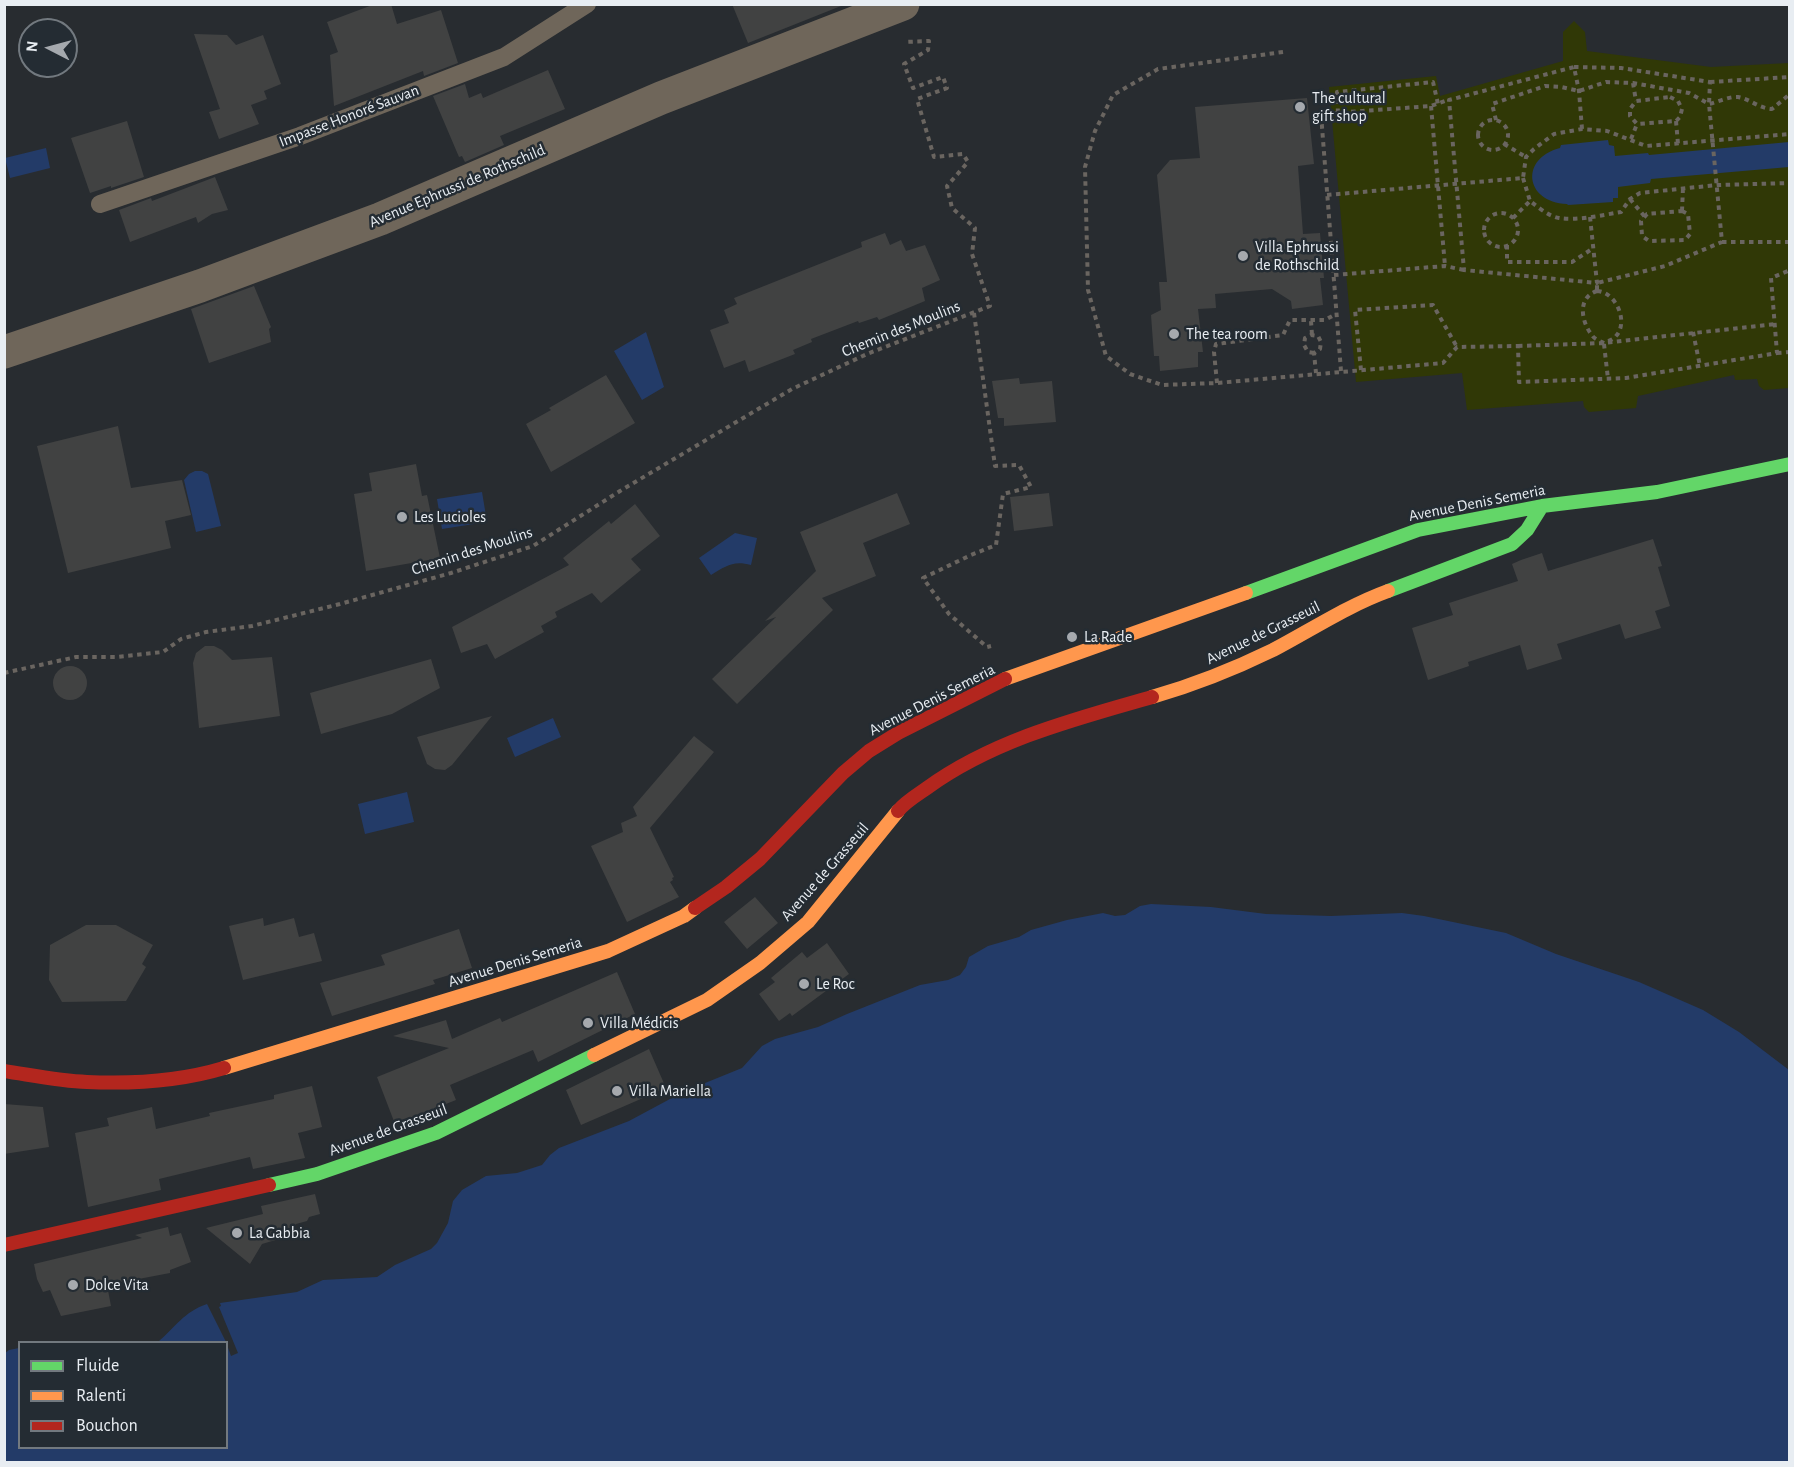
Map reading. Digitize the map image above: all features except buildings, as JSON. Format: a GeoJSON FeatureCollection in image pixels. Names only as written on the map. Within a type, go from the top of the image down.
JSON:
{"type":"FeatureCollection","features":[{"type":"Feature","properties":{"kind":"main road","name":"Avenue Denis Semeria"},"geometry":{"type":"LineString","coordinates":[[4,1071],[86,1082],[146,1081],[201,1075],[608,951],[684,916],[726,887],[760,859],[843,773],[869,751],[898,733],[1001,681],[1418,530],[1542,506],[1657,492],[1790,464]]}},
{"type":"Feature","properties":{"kind":"main road","name":"Avenue de Grasseuil"},"geometry":{"type":"LineString","coordinates":[[4,1245],[316,1174],[436,1133],[707,1000],[760,963],[808,922],[902,807],[937,781],[982,755],[1076,719],[1193,685],[1272,650],[1367,599],[1512,544],[1527,530],[1542,506]]}},
{"type":"Feature","properties":{"kind":"street","name":"Avenue Ephrussi de Rothschild"},"geometry":{"type":"LineString","coordinates":[[4,352],[200,286],[381,219],[661,98],[895,7]]}},
{"type":"Feature","properties":{"kind":"lane","name":"Impasse Honoré Sauvan"},"geometry":{"type":"LineString","coordinates":[[100,204],[300,136],[504,57],[587,4]]}},
{"type":"Feature","properties":{"kind":"path","name":"Chemin des Moulins"},"geometry":{"type":"LineString","coordinates":[[4,673],[76,657],[116,657],[163,652],[181,639],[206,632],[252,626],[340,604],[451,573],[533,546],[620,491],[792,389],[867,354],[990,306],[972,254],[975,228],[952,208],[947,186],[968,162],[963,154],[934,157],[917,99],[947,88],[943,77],[913,88],[904,64],[928,50],[929,41],[896,42],[895,7]]}},
{"type":"Feature","properties":{"kind":"path"},"geometry":{"type":"LineString","coordinates":[[1283,52],[1158,69],[1113,95],[1095,131],[1085,167],[1089,290],[1106,356],[1130,374],[1162,385],[1217,383],[1443,363],[1457,347],[1604,343],[1775,324]]}},
{"type":"Feature","properties":{"kind":"path"},"geometry":{"type":"LineString","coordinates":[[1574,67],[1579,91],[1582,129]]}},
{"type":"Feature","properties":{"kind":"path"},"geometry":{"type":"LineString","coordinates":[[1341,371],[1321,114],[1431,106],[1574,67],[1621,68],[1710,82],[1790,77]]}},
{"type":"Feature","properties":{"kind":"path"},"geometry":{"type":"LineString","coordinates":[[1338,112],[1337,92],[1433,82],[1438,104]]}},
{"type":"Feature","properties":{"kind":"path"},"geometry":{"type":"LineString","coordinates":[[1496,120],[1492,104],[1545,86],[1579,91],[1606,82],[1633,83],[1689,93],[1708,104],[1735,97],[1742,98],[1760,108],[1772,109],[1790,94]]}},
{"type":"Feature","properties":{"kind":"path"},"geometry":{"type":"LineString","coordinates":[[1710,82],[1708,104],[1722,242]]}},
{"type":"Feature","properties":{"kind":"path"},"geometry":{"type":"LineString","coordinates":[[1633,83],[1636,101],[1630,109],[1630,116],[1637,124]]}},
{"type":"Feature","properties":{"kind":"path"},"geometry":{"type":"LineString","coordinates":[[1636,101],[1670,98],[1678,101],[1682,109],[1676,121],[1637,124]]}},
{"type":"Feature","properties":{"kind":"path"},"geometry":{"type":"LineString","coordinates":[[1449,100],[1464,270]]}},
{"type":"Feature","properties":{"kind":"path"},"geometry":{"type":"LineString","coordinates":[[1431,106],[1445,266]]}},
{"type":"Feature","properties":{"kind":"path"},"geometry":{"type":"LineString","coordinates":[[1496,120],[1504,125],[1507,139],[1504,144],[1496,149],[1487,148],[1480,141],[1478,132],[1482,124],[1496,120]]}},
{"type":"Feature","properties":{"kind":"path"},"geometry":{"type":"LineString","coordinates":[[1676,121],[1678,144]]}},
{"type":"Feature","properties":{"kind":"path"},"geometry":{"type":"LineString","coordinates":[[1631,139],[1637,124]]}},
{"type":"Feature","properties":{"kind":"path"},"geometry":{"type":"LineString","coordinates":[[1790,134],[1646,146],[1607,131],[1582,129],[1554,134],[1526,157],[1523,178],[1530,201],[1550,215],[1560,218],[1590,217],[1621,212],[1630,199],[1640,193],[1717,185],[1790,183]]}},
{"type":"Feature","properties":{"kind":"path"},"geometry":{"type":"LineString","coordinates":[[1504,144],[1526,157]]}},
{"type":"Feature","properties":{"kind":"path"},"geometry":{"type":"LineString","coordinates":[[1327,195],[1523,178]]}},
{"type":"Feature","properties":{"kind":"path"},"geometry":{"type":"LineString","coordinates":[[1682,211],[1683,188]]}},
{"type":"Feature","properties":{"kind":"path"},"geometry":{"type":"LineString","coordinates":[[1630,199],[1645,217]]}},
{"type":"Feature","properties":{"kind":"path"},"geometry":{"type":"LineString","coordinates":[[1513,218],[1530,201]]}},
{"type":"Feature","properties":{"kind":"path"},"geometry":{"type":"LineString","coordinates":[[1682,211],[1688,214],[1690,234],[1684,240],[1648,241],[1642,236],[1641,221],[1647,214],[1682,211]]}},
{"type":"Feature","properties":{"kind":"path"},"geometry":{"type":"LineString","coordinates":[[1503,213],[1516,222],[1518,233],[1507,245],[1497,246],[1491,243],[1485,234],[1486,223],[1493,215],[1503,213]]}},
{"type":"Feature","properties":{"kind":"path"},"geometry":{"type":"LineString","coordinates":[[1590,217],[1597,291]]}},
{"type":"Feature","properties":{"kind":"path"},"geometry":{"type":"LineString","coordinates":[[1334,275],[1445,266],[1464,270],[1597,283],[1665,266],[1722,242],[1790,242]]}},
{"type":"Feature","properties":{"kind":"path"},"geometry":{"type":"LineString","coordinates":[[1507,245],[1507,262],[1572,262],[1592,249]]}},
{"type":"Feature","properties":{"kind":"path"},"geometry":{"type":"LineString","coordinates":[[1777,353],[1770,278],[1790,270]]}},
{"type":"Feature","properties":{"kind":"path"},"geometry":{"type":"LineString","coordinates":[[1597,291],[1608,293],[1612,297],[1620,318],[1620,331],[1616,338],[1604,343],[1592,336],[1582,311],[1587,296],[1597,291]]}},
{"type":"Feature","properties":{"kind":"path"},"geometry":{"type":"LineString","coordinates":[[1361,369],[1355,310],[1433,305],[1457,347]]}},
{"type":"Feature","properties":{"kind":"path","name":"Chemin des Moulins"},"geometry":{"type":"LineString","coordinates":[[974,313],[995,466],[1020,465],[1031,487],[1003,494],[996,545],[923,578],[949,614],[987,647],[998,644]]}},
{"type":"Feature","properties":{"kind":"path"},"geometry":{"type":"LineString","coordinates":[[1217,383],[1214,352],[1216,344],[1283,335],[1290,320],[1325,320],[1336,314]]}},
{"type":"Feature","properties":{"kind":"path"},"geometry":{"type":"LineString","coordinates":[[1311,321],[1312,335]]}},
{"type":"Feature","properties":{"kind":"path"},"geometry":{"type":"LineString","coordinates":[[1693,332],[1700,366]]}},
{"type":"Feature","properties":{"kind":"path"},"geometry":{"type":"LineString","coordinates":[[1312,335],[1318,336],[1321,342],[1320,349],[1314,353],[1308,351],[1304,345],[1305,338],[1312,335]]}},
{"type":"Feature","properties":{"kind":"path"},"geometry":{"type":"LineString","coordinates":[[1604,343],[1608,378]]}},
{"type":"Feature","properties":{"kind":"path"},"geometry":{"type":"LineString","coordinates":[[1518,346],[1519,382],[1626,378],[1790,352]]}},
{"type":"Feature","properties":{"kind":"path"},"geometry":{"type":"LineString","coordinates":[[1314,353],[1316,373]]}},
{"type":"Feature","properties":{"kind":"green space"},"geometry":{"type":"Polygon","coordinates":[[[1574,21],[1585,32],[1587,51],[1711,67],[1789,63],[1789,388],[1764,390],[1759,386],[1757,379],[1735,380],[1734,375],[1638,396],[1636,408],[1589,412],[1584,407],[1583,401],[1467,410],[1462,373],[1356,382],[1329,87],[1436,76],[1440,96],[1563,61],[1563,32],[1574,21]]]}},
{"type":"Feature","properties":{"kind":"water"},"geometry":{"type":"Polygon","coordinates":[[[1608,140],[1609,145],[1614,146],[1615,156],[1789,142],[1789,167],[1651,179],[1650,183],[1618,187],[1618,198],[1613,198],[1613,202],[1568,205],[1542,196],[1535,188],[1532,179],[1533,170],[1538,161],[1547,153],[1560,148],[1561,145],[1608,140]]]}},
{"type":"Feature","properties":{"kind":"water"},"geometry":{"type":"Polygon","coordinates":[[[46,148],[50,168],[10,178],[5,158],[46,148]]]}},
{"type":"Feature","properties":{"kind":"water"},"geometry":{"type":"Polygon","coordinates":[[[646,332],[664,387],[642,400],[614,351],[646,332]]]}},
{"type":"Feature","properties":{"kind":"water"},"geometry":{"type":"Polygon","coordinates":[[[195,471],[208,474],[221,526],[196,532],[184,480],[195,471]]]}},
{"type":"Feature","properties":{"kind":"water"},"geometry":{"type":"Polygon","coordinates":[[[482,492],[487,522],[442,529],[437,499],[482,492]]]}},
{"type":"Feature","properties":{"kind":"water"},"geometry":{"type":"Polygon","coordinates":[[[735,533],[757,538],[751,565],[734,564],[711,575],[699,558],[735,533]]]}},
{"type":"Feature","properties":{"kind":"water"},"geometry":{"type":"Polygon","coordinates":[[[553,718],[561,737],[515,757],[507,738],[553,718]]]}},
{"type":"Feature","properties":{"kind":"water"},"geometry":{"type":"Polygon","coordinates":[[[407,792],[414,822],[365,834],[358,804],[407,792]]]}},
{"type":"Feature","properties":{"kind":"water"},"geometry":{"type":"Polygon","coordinates":[[[1151,904],[1211,907],[1266,914],[1331,916],[1402,913],[1506,933],[1556,954],[1639,982],[1703,1010],[1739,1032],[1789,1070],[1789,1462],[5,1462],[4,1354],[9,1350],[18,1348],[18,1449],[228,1449],[228,1348],[231,1356],[238,1353],[219,1307],[220,1303],[297,1292],[323,1280],[377,1277],[395,1265],[431,1249],[448,1223],[453,1201],[462,1190],[486,1176],[517,1173],[542,1165],[559,1148],[629,1121],[683,1092],[742,1068],[762,1046],[775,1039],[818,1027],[920,985],[948,980],[960,975],[969,957],[988,946],[1067,920],[1103,913],[1115,916],[1125,915],[1140,906],[1151,904]]]}},
{"type":"Feature","properties":{"kind":"water"},"geometry":{"type":"Polygon","coordinates":[[[207,1304],[226,1341],[159,1341],[186,1315],[207,1304]]]}},
{"type":"Feature","properties":{"kind":"traffic: fast"},"geometry":{"type":"LineString","coordinates":[[1246,593],[1418,530],[1542,506],[1657,492],[1790,464]]}},
{"type":"Feature","properties":{"kind":"traffic: fast"},"geometry":{"type":"LineString","coordinates":[[1388,591],[1512,544],[1527,530],[1542,506]]}},
{"type":"Feature","properties":{"kind":"traffic: fast"},"geometry":{"type":"LineString","coordinates":[[269,1185],[317,1174],[436,1133],[594,1055]]}},
{"type":"Feature","properties":{"kind":"traffic: slow"},"geometry":{"type":"LineString","coordinates":[[1152,697],[1244,664],[1344,611],[1388,591]]}},
{"type":"Feature","properties":{"kind":"traffic: slow"},"geometry":{"type":"LineString","coordinates":[[1005,679],[1246,593]]}},
{"type":"Feature","properties":{"kind":"traffic: slow"},"geometry":{"type":"LineString","coordinates":[[594,1055],[707,1000],[760,963],[808,922],[898,811]]}},
{"type":"Feature","properties":{"kind":"traffic: slow"},"geometry":{"type":"LineString","coordinates":[[224,1068],[608,951],[684,916],[695,908]]}},
{"type":"Feature","properties":{"kind":"traffic: jam"},"geometry":{"type":"LineString","coordinates":[[695,908],[726,887],[760,859],[843,773],[869,751],[898,733],[1005,679]]}},
{"type":"Feature","properties":{"kind":"traffic: jam"},"geometry":{"type":"LineString","coordinates":[[898,811],[911,799],[952,771],[1007,744],[1064,723],[1152,697]]}},
{"type":"Feature","properties":{"kind":"traffic: jam"},"geometry":{"type":"LineString","coordinates":[[4,1071],[87,1082],[121,1082],[174,1079],[224,1068]]}},
{"type":"Feature","properties":{"kind":"traffic: jam"},"geometry":{"type":"LineString","coordinates":[[4,1245],[269,1185]]}},
{"type":"Feature","properties":{"kind":"place","name":"The cultural gift shop"},"geometry":{"type":"Point","coordinates":[1300,107]}},
{"type":"Feature","properties":{"kind":"place","name":"Villa Ephrussi de Rothschild"},"geometry":{"type":"Point","coordinates":[1243,256]}},
{"type":"Feature","properties":{"kind":"place","name":"The tea room"},"geometry":{"type":"Point","coordinates":[1174,334]}},
{"type":"Feature","properties":{"kind":"place","name":"Les Lucioles"},"geometry":{"type":"Point","coordinates":[402,517]}},
{"type":"Feature","properties":{"kind":"place","name":"La Rade"},"geometry":{"type":"Point","coordinates":[1072,637]}},
{"type":"Feature","properties":{"kind":"place","name":"Le Roc"},"geometry":{"type":"Point","coordinates":[804,984]}},
{"type":"Feature","properties":{"kind":"place","name":"Villa Médicis"},"geometry":{"type":"Point","coordinates":[588,1023]}},
{"type":"Feature","properties":{"kind":"place","name":"Villa Mariella"},"geometry":{"type":"Point","coordinates":[617,1091]}},
{"type":"Feature","properties":{"kind":"place","name":"La Gabbia"},"geometry":{"type":"Point","coordinates":[237,1233]}},
{"type":"Feature","properties":{"kind":"place","name":"Dolce Vita"},"geometry":{"type":"Point","coordinates":[73,1285]}}]}
